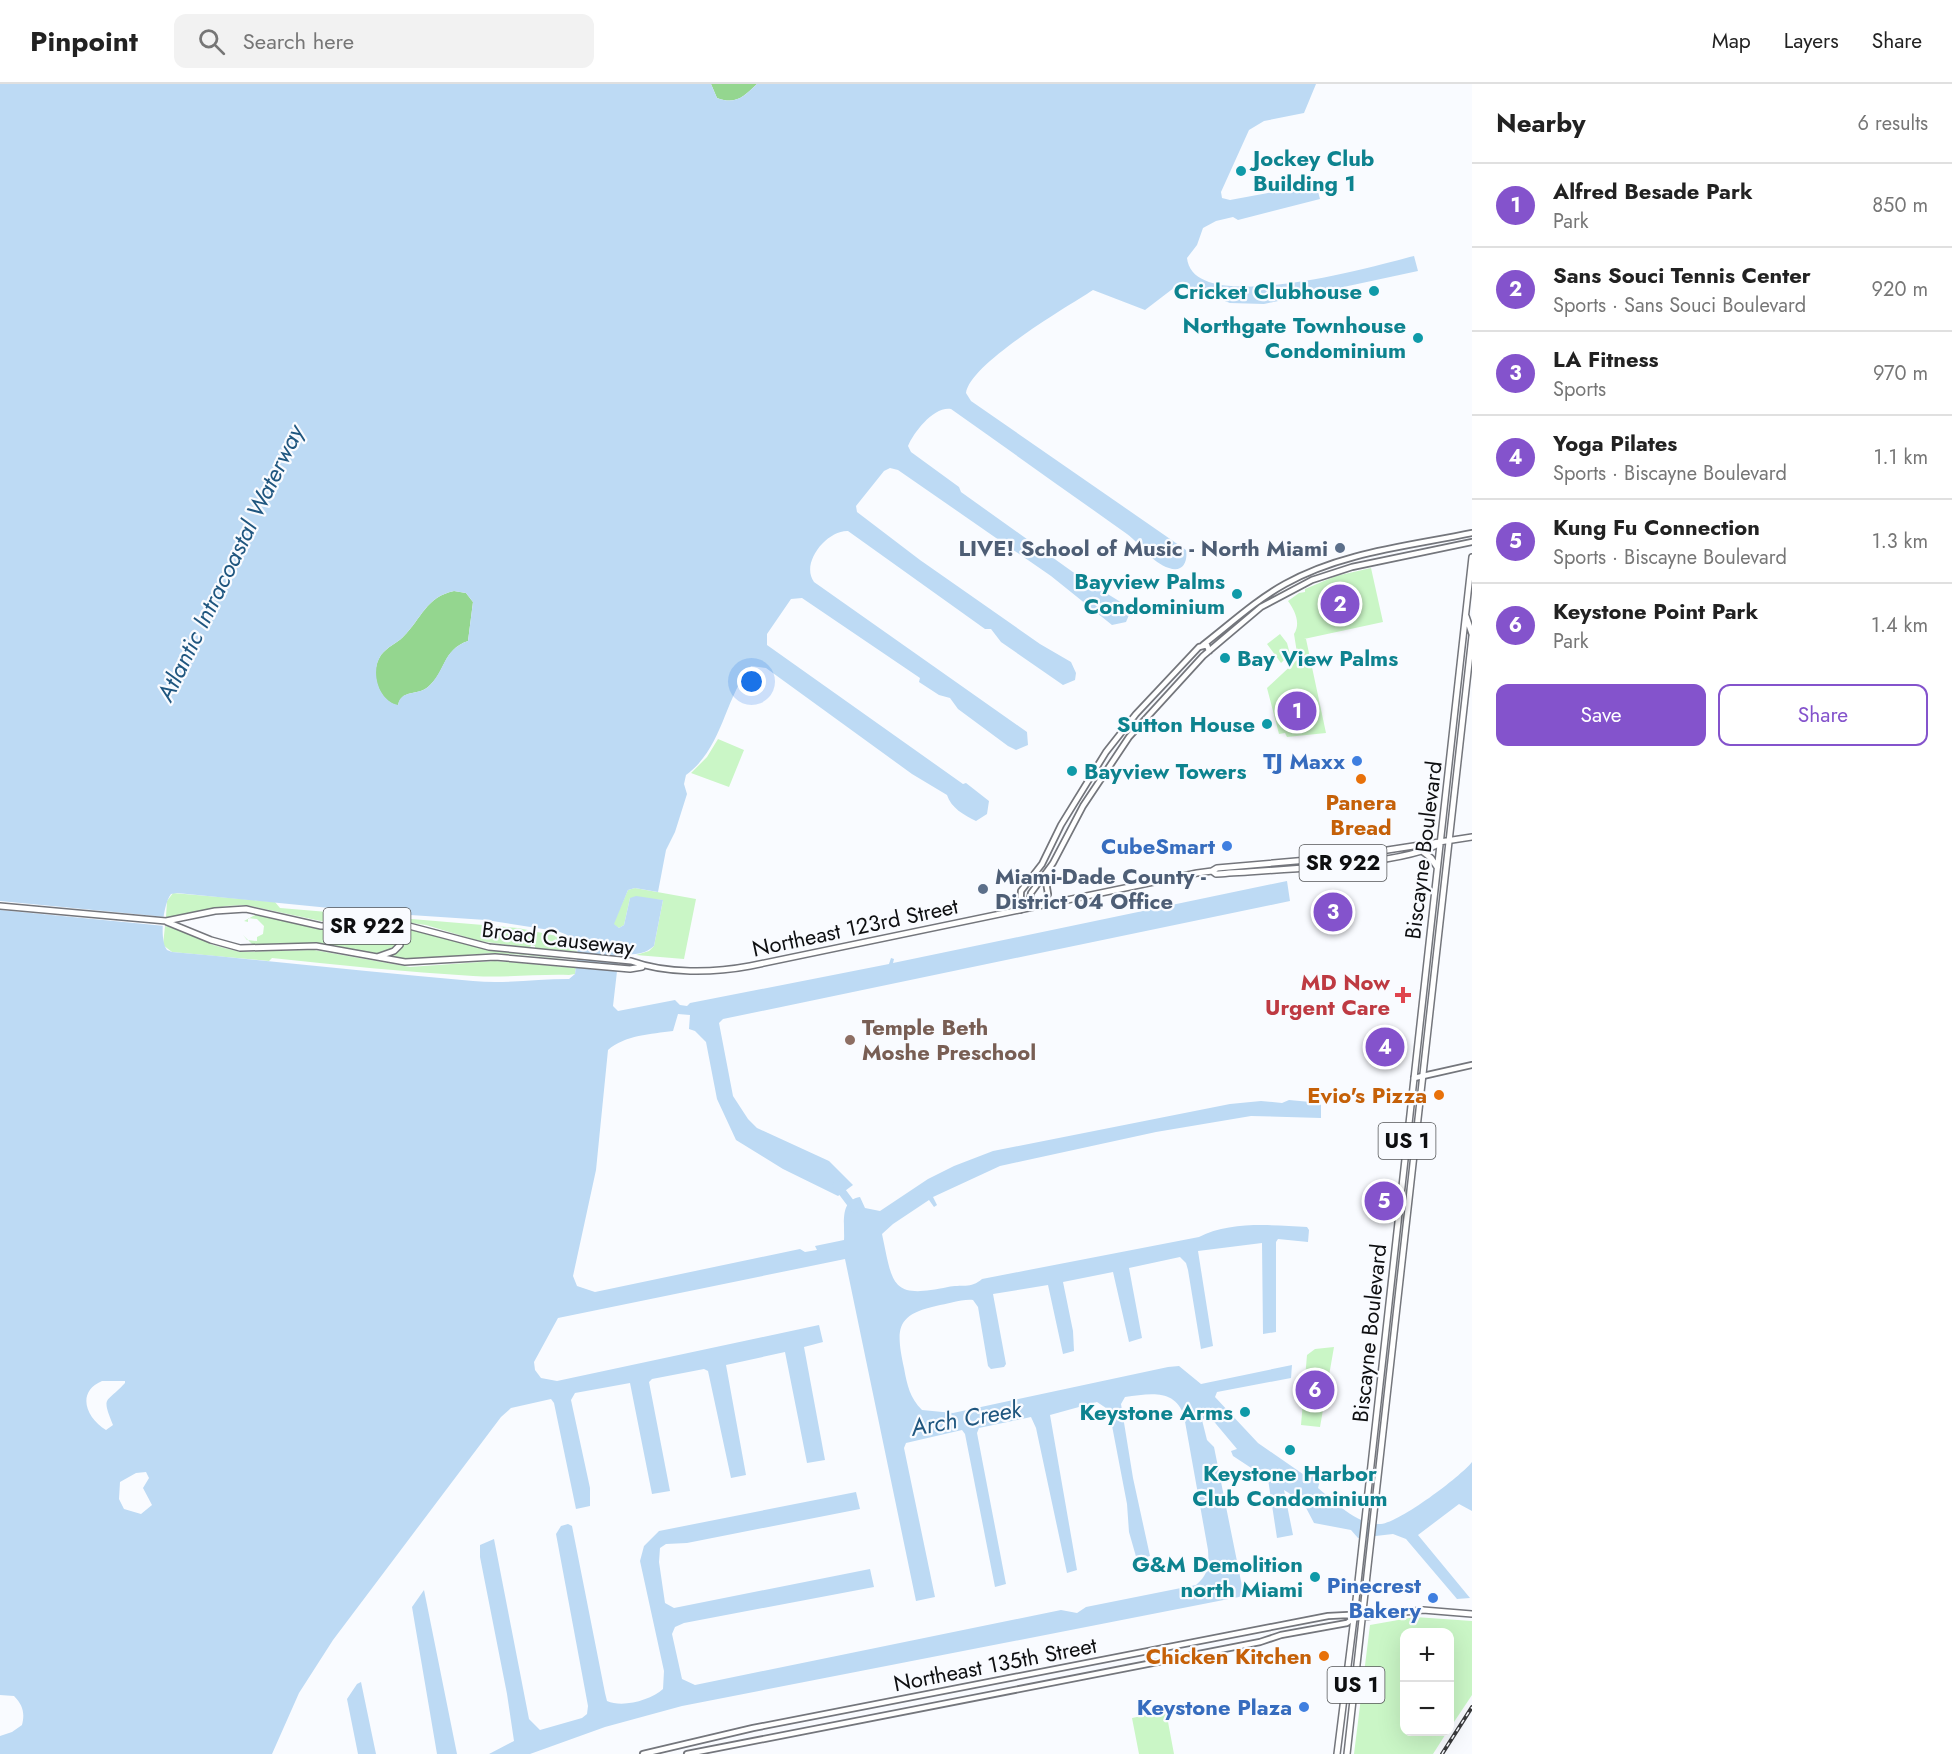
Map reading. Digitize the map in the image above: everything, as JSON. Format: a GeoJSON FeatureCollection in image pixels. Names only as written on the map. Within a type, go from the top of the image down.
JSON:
{"type":"FeatureCollection","features":[{"type":"Feature","properties":{"kind":"main road","name":"Biscayne Boulevard"},"geometry":{"type":"LineString","coordinates":[[1336,1754],[1363,1540],[1472,557]]}},
{"type":"Feature","properties":{"kind":"main road"},"geometry":{"type":"LineString","coordinates":[[1466,616],[1472,635]]}},
{"type":"Feature","properties":{"kind":"main road","name":"Biscayne Boulevard"},"geometry":{"type":"LineString","coordinates":[[1347,1754],[1375,1521],[1472,635]]}},
{"type":"Feature","properties":{"kind":"main road","name":"Northeast 123rd Street"},"geometry":{"type":"LineString","coordinates":[[1285,865],[1293,867],[1382,858],[1422,851],[1440,843],[1472,837]]}},
{"type":"Feature","properties":{"kind":"main road","name":"Northeast 123rd Street"},"geometry":{"type":"LineString","coordinates":[[645,966],[695,970],[733,969],[1212,871],[1217,868],[1285,865],[1429,842],[1440,843]]}},
{"type":"Feature","properties":{"kind":"main road"},"geometry":{"type":"LineString","coordinates":[[1382,858],[1393,849]]}},
{"type":"Feature","properties":{"kind":"main road"},"geometry":{"type":"LineString","coordinates":[[1422,851],[1431,858],[1437,868]]}},
{"type":"Feature","properties":{"kind":"main road"},"geometry":{"type":"LineString","coordinates":[[1293,867],[1301,861]]}},
{"type":"Feature","properties":{"kind":"main road","name":"Broad Causeway"},"geometry":{"type":"LineString","coordinates":[[0,906],[166,921],[240,909],[329,927],[387,925],[427,930],[489,947],[622,960],[645,966]]}},
{"type":"Feature","properties":{"kind":"main road","name":"Broad Causeway"},"geometry":{"type":"LineString","coordinates":[[166,921],[211,940],[240,948],[316,946],[373,958],[422,963],[495,957],[621,968],[645,966]]}},
{"type":"Feature","properties":{"kind":"main road"},"geometry":{"type":"LineString","coordinates":[[373,958],[394,951],[400,945],[397,931],[387,925]]}},
{"type":"Feature","properties":{"kind":"main road"},"geometry":{"type":"LineString","coordinates":[[1409,1122],[1416,1142]]}},
{"type":"Feature","properties":{"kind":"main road"},"geometry":{"type":"LineString","coordinates":[[1406,1147],[1409,1149],[1414,1166]]}},
{"type":"Feature","properties":{"kind":"main road","name":"Northeast 135th Street"},"geometry":{"type":"LineString","coordinates":[[1354,1618],[1423,1610],[1472,1614]]}},
{"type":"Feature","properties":{"kind":"main road"},"geometry":{"type":"LineString","coordinates":[[1340,1721],[1351,1722]]}},
{"type":"Feature","properties":{"kind":"street"},"geometry":{"type":"LineString","coordinates":[[1020,910],[1021,891],[1042,864],[1061,825],[1106,752],[1143,706],[1203,645],[1262,599],[1308,572],[1351,558],[1472,533]]}},
{"type":"Feature","properties":{"kind":"street"},"geometry":{"type":"LineString","coordinates":[[1048,894],[1046,882],[1053,863],[1083,806],[1129,737],[1203,656],[1261,607],[1312,580],[1352,567],[1472,542]]}},
{"type":"Feature","properties":{"kind":"street"},"geometry":{"type":"LineString","coordinates":[[1203,645],[1209,651]]}},
{"type":"Feature","properties":{"kind":"street"},"geometry":{"type":"LineString","coordinates":[[1198,650],[1203,656]]}},
{"type":"Feature","properties":{"kind":"street"},"geometry":{"type":"LineString","coordinates":[[1028,908],[1029,896],[1053,863]]}},
{"type":"Feature","properties":{"kind":"street"},"geometry":{"type":"LineString","coordinates":[[1414,1078],[1472,1065]]}},
{"type":"Feature","properties":{"kind":"street","name":"Northeast 135th Street"},"geometry":{"type":"LineString","coordinates":[[643,1754],[790,1720],[1335,1615],[1354,1618]]}},
{"type":"Feature","properties":{"kind":"street","name":"Northeast 135th Street"},"geometry":{"type":"LineString","coordinates":[[687,1754],[1260,1642],[1281,1635],[1347,1623],[1354,1618]]}},
{"type":"Feature","properties":{"kind":"street"},"geometry":{"type":"LineString","coordinates":[[1102,1660],[1104,1671]]}},
{"type":"Feature","properties":{"kind":"street"},"geometry":{"type":"LineString","coordinates":[[943,1691],[945,1702]]}},
{"type":"Feature","properties":{"kind":"street"},"geometry":{"type":"LineString","coordinates":[[790,1720],[792,1732]]}},
{"type":"Feature","properties":{"kind":"green space"},"geometry":{"type":"Polygon","coordinates":[[[711,84],[757,84],[743,96],[729,101],[717,98],[711,84]]]}},
{"type":"Feature","properties":{"kind":"green space"},"geometry":{"type":"Polygon","coordinates":[[[1371,568],[1383,622],[1304,639],[1306,639],[1326,733],[1287,737],[1285,733],[1279,734],[1267,688],[1298,659],[1294,634],[1297,621],[1288,601],[1299,593],[1305,592],[1305,589],[1336,576],[1371,568]]]}},
{"type":"Feature","properties":{"kind":"green space"},"geometry":{"type":"Polygon","coordinates":[[[454,591],[466,593],[473,602],[468,641],[453,650],[428,687],[402,697],[398,706],[391,703],[385,698],[378,685],[377,662],[386,650],[403,637],[431,603],[454,591]]]}},
{"type":"Feature","properties":{"kind":"green space"},"geometry":{"type":"Polygon","coordinates":[[[1280,634],[1287,643],[1290,654],[1281,663],[1267,644],[1280,634]]]}},
{"type":"Feature","properties":{"kind":"green space"},"geometry":{"type":"Polygon","coordinates":[[[718,739],[744,750],[729,787],[691,773],[707,757],[718,739]]]}},
{"type":"Feature","properties":{"kind":"green space"},"geometry":{"type":"Polygon","coordinates":[[[635,888],[696,899],[684,959],[636,955],[649,951],[654,946],[663,900],[630,898],[624,925],[619,928],[613,924],[628,890],[635,888]]]}},
{"type":"Feature","properties":{"kind":"green space"},"geometry":{"type":"Polygon","coordinates":[[[173,893],[275,902],[280,908],[518,928],[562,937],[575,946],[577,952],[535,948],[531,945],[530,948],[479,941],[426,925],[404,922],[330,923],[246,905],[226,906],[180,917],[166,917],[167,901],[173,893]]]}},
{"type":"Feature","properties":{"kind":"green space"},"geometry":{"type":"Polygon","coordinates":[[[255,915],[326,929],[393,930],[399,940],[397,947],[381,954],[319,944],[252,944],[248,940],[257,941],[257,937],[263,934],[264,926],[257,919],[249,918],[255,915]]]}},
{"type":"Feature","properties":{"kind":"green space"},"geometry":{"type":"Polygon","coordinates":[[[165,926],[184,931],[213,945],[240,952],[314,950],[410,967],[495,961],[576,968],[575,974],[569,975],[485,976],[172,952],[163,945],[165,926]]]}},
{"type":"Feature","properties":{"kind":"green space"},"geometry":{"type":"Polygon","coordinates":[[[398,927],[435,934],[487,949],[571,960],[501,954],[421,959],[386,957],[402,945],[402,935],[398,927]]]}},
{"type":"Feature","properties":{"kind":"green space"},"geometry":{"type":"Polygon","coordinates":[[[1334,1347],[1320,1427],[1301,1425],[1307,1355],[1315,1349],[1334,1347]]]}},
{"type":"Feature","properties":{"kind":"green space"},"geometry":{"type":"Polygon","coordinates":[[[1415,1617],[1472,1621],[1472,1695],[1454,1722],[1454,1628],[1400,1628],[1400,1736],[1444,1736],[1433,1754],[1354,1754],[1370,1625],[1415,1617]]]}},
{"type":"Feature","properties":{"kind":"green space"},"geometry":{"type":"Polygon","coordinates":[[[1166,1711],[1174,1754],[1139,1754],[1132,1718],[1166,1711]]]}},
{"type":"Feature","properties":{"kind":"water","name":"Atlantic Intracoastal Waterway"},"geometry":{"type":"Polygon","coordinates":[[[0,84],[711,84],[717,98],[729,101],[739,99],[757,84],[1316,84],[1304,113],[1264,121],[1249,130],[1221,192],[1222,198],[1230,200],[1316,184],[1320,199],[1238,220],[1233,217],[1216,221],[1203,228],[1197,245],[1187,258],[1197,276],[1220,285],[1252,287],[1328,277],[1414,256],[1418,271],[1264,304],[1230,303],[1179,284],[1145,310],[1093,290],[1042,322],[984,367],[972,381],[966,393],[971,401],[1186,550],[1183,565],[1174,569],[1157,562],[1127,534],[951,409],[938,412],[925,421],[908,446],[911,452],[959,487],[961,492],[1077,575],[1127,606],[1129,615],[1126,622],[1112,625],[1051,576],[898,470],[890,468],[884,471],[856,506],[857,512],[920,560],[1040,644],[1071,662],[1076,673],[1075,680],[1063,685],[1001,642],[991,629],[985,629],[848,531],[832,536],[824,542],[813,557],[810,566],[814,582],[1027,732],[1028,745],[1016,750],[1008,746],[958,709],[950,698],[939,695],[919,682],[920,678],[802,598],[791,599],[767,634],[767,645],[963,784],[966,783],[989,801],[987,814],[976,821],[963,814],[952,804],[947,795],[912,774],[766,668],[751,666],[742,679],[708,751],[686,775],[684,784],[687,794],[675,832],[666,850],[658,892],[635,888],[628,890],[614,924],[619,928],[624,925],[630,898],[636,896],[663,900],[654,946],[638,954],[619,954],[613,1006],[618,1011],[675,1000],[680,1005],[687,1006],[690,1003],[889,964],[891,958],[894,959],[893,963],[1287,881],[1290,901],[723,1019],[719,1023],[733,1096],[757,1128],[829,1161],[853,1185],[838,1196],[783,1169],[736,1140],[717,1099],[706,1042],[695,1031],[689,1029],[690,1015],[678,1014],[673,1031],[622,1041],[608,1050],[596,1170],[573,1276],[577,1286],[595,1292],[800,1249],[805,1252],[817,1250],[815,1246],[844,1240],[844,1214],[853,1199],[860,1197],[865,1208],[880,1211],[928,1179],[993,1151],[1230,1104],[1261,1101],[1282,1103],[1289,1100],[1321,1103],[1321,1118],[1251,1116],[1156,1132],[1000,1166],[933,1197],[937,1205],[934,1207],[929,1200],[882,1234],[893,1277],[905,1289],[915,1291],[970,1285],[982,1279],[1199,1237],[1224,1228],[1252,1225],[1307,1227],[1308,1242],[1278,1239],[1276,1242],[1276,1332],[1263,1334],[1262,1243],[1198,1251],[1213,1346],[1201,1349],[1188,1270],[1186,1263],[1180,1257],[1129,1268],[1142,1338],[1129,1342],[1113,1272],[1063,1282],[1073,1331],[1074,1351],[1063,1354],[1048,1285],[993,1294],[1006,1364],[1004,1367],[991,1369],[988,1366],[978,1307],[973,1300],[936,1306],[913,1314],[902,1326],[900,1334],[901,1355],[908,1386],[922,1410],[953,1413],[1168,1367],[1179,1366],[1201,1384],[1292,1365],[1291,1378],[1217,1392],[1215,1397],[1258,1443],[1310,1479],[1315,1473],[1321,1476],[1318,1488],[1355,1517],[1372,1524],[1381,1524],[1402,1516],[1455,1478],[1472,1462],[1472,1511],[1459,1504],[1418,1535],[1470,1598],[1457,1599],[1406,1539],[1393,1534],[1358,1538],[1351,1530],[1314,1523],[1303,1502],[1284,1490],[1293,1535],[1277,1538],[1268,1479],[1233,1456],[1231,1451],[1237,1449],[1211,1418],[1206,1417],[1202,1420],[1207,1440],[1214,1447],[1244,1596],[682,1706],[605,1727],[530,1754],[489,1754],[514,1741],[480,1557],[480,1545],[494,1539],[529,1719],[540,1730],[582,1718],[587,1714],[588,1706],[556,1534],[561,1526],[568,1524],[572,1526],[607,1701],[621,1704],[644,1699],[663,1689],[664,1671],[640,1561],[644,1546],[659,1531],[856,1492],[860,1509],[687,1543],[666,1544],[660,1548],[659,1562],[665,1603],[674,1608],[870,1569],[874,1587],[684,1623],[675,1627],[672,1634],[682,1679],[695,1685],[1061,1610],[1077,1613],[1086,1607],[1196,1585],[1204,1577],[1208,1565],[1208,1550],[1184,1416],[1174,1401],[1168,1397],[1152,1394],[1125,1397],[1121,1404],[1133,1478],[1150,1556],[1137,1560],[1129,1532],[1127,1504],[1109,1410],[1097,1402],[1050,1415],[1077,1570],[1067,1573],[1036,1428],[1031,1417],[979,1428],[977,1433],[1006,1584],[995,1587],[965,1434],[962,1430],[906,1443],[904,1448],[935,1597],[916,1601],[845,1259],[558,1318],[534,1362],[535,1370],[541,1378],[557,1381],[819,1325],[823,1342],[804,1347],[825,1460],[807,1463],[785,1352],[726,1365],[746,1475],[731,1478],[708,1371],[704,1369],[652,1379],[649,1382],[670,1491],[652,1494],[630,1383],[575,1393],[571,1400],[590,1488],[590,1506],[576,1509],[554,1403],[551,1399],[511,1408],[501,1417],[333,1640],[299,1693],[272,1754],[0,1754],[0,1736],[22,1725],[23,1717],[21,1706],[14,1696],[0,1695],[0,84]],[[454,591],[431,603],[403,637],[381,655],[376,677],[381,692],[391,702],[398,705],[402,697],[428,687],[453,650],[468,641],[473,602],[466,593],[454,591]],[[171,894],[163,922],[163,938],[167,950],[172,952],[485,982],[569,979],[575,974],[577,946],[571,937],[556,931],[486,920],[171,894]],[[102,1381],[89,1392],[87,1405],[93,1419],[106,1430],[113,1425],[107,1409],[107,1401],[125,1381],[102,1381]],[[146,1472],[136,1473],[120,1482],[119,1499],[124,1509],[141,1514],[152,1505],[143,1488],[149,1478],[146,1472]]]}},
{"type":"Feature","properties":{"kind":"water"},"geometry":{"type":"Polygon","coordinates":[[[424,1590],[457,1754],[437,1754],[412,1607],[424,1590]]]}},
{"type":"Feature","properties":{"kind":"water"},"geometry":{"type":"Polygon","coordinates":[[[361,1682],[376,1754],[358,1754],[347,1699],[357,1684],[361,1682]]]}},
{"type":"Feature","properties":{"kind":"pier"},"geometry":{"type":"Polygon","coordinates":[[[0,901],[166,917],[165,926],[0,910],[0,901]]]}},
{"type":"Feature","properties":{"kind":"waterway","name":"Arch Creek"},"geometry":{"type":"LineString","coordinates":[[837,1185],[855,1209]]}},
{"type":"Feature","properties":{"kind":"railway"},"geometry":{"type":"LineString","coordinates":[[1442,1754],[1472,1707]]}},
{"type":"Feature","properties":{"kind":"place","name":"Jockey Club Building 1"},"geometry":{"type":"Point","coordinates":[1241,171]}},
{"type":"Feature","properties":{"kind":"place","name":"Cricket Clubhouse"},"geometry":{"type":"Point","coordinates":[1374,291]}},
{"type":"Feature","properties":{"kind":"place","name":"Northgate Townhouse Condominium"},"geometry":{"type":"Point","coordinates":[1418,338]}},
{"type":"Feature","properties":{"kind":"place","name":"LIVE! School of Music - North Miami"},"geometry":{"type":"Point","coordinates":[1340,548]}},
{"type":"Feature","properties":{"kind":"place","name":"Bayview Palms Condominium"},"geometry":{"type":"Point","coordinates":[1237,594]}},
{"type":"Feature","properties":{"kind":"place","name":"Sans Souci Tennis Center"},"geometry":{"type":"Point","coordinates":[1340,604]}},
{"type":"Feature","properties":{"kind":"place","name":"Bay View Palms"},"geometry":{"type":"Point","coordinates":[1225,658]}},
{"type":"Feature","properties":{"kind":"place","name":"Alfred Besade Park"},"geometry":{"type":"Point","coordinates":[1297,711]}},
{"type":"Feature","properties":{"kind":"place","name":"Sutton House"},"geometry":{"type":"Point","coordinates":[1267,724]}},
{"type":"Feature","properties":{"kind":"place","name":"TJ Maxx"},"geometry":{"type":"Point","coordinates":[1357,761]}},
{"type":"Feature","properties":{"kind":"place","name":"Bayview Towers"},"geometry":{"type":"Point","coordinates":[1072,771]}},
{"type":"Feature","properties":{"kind":"place","name":"Panera Bread"},"geometry":{"type":"Point","coordinates":[1361,779]}},
{"type":"Feature","properties":{"kind":"place","name":"CubeSmart"},"geometry":{"type":"Point","coordinates":[1227,846]}},
{"type":"Feature","properties":{"kind":"place","name":"Miami-Dade County - District 04 Office"},"geometry":{"type":"Point","coordinates":[983,889]}},
{"type":"Feature","properties":{"kind":"place","name":"LA Fitness"},"geometry":{"type":"Point","coordinates":[1333,912]}},
{"type":"Feature","properties":{"kind":"place","name":"MD Now Urgent Care"},"geometry":{"type":"Point","coordinates":[1403,995]}},
{"type":"Feature","properties":{"kind":"place","name":"Temple Beth Moshe Preschool"},"geometry":{"type":"Point","coordinates":[850,1040]}},
{"type":"Feature","properties":{"kind":"place","name":"Yoga Pilates"},"geometry":{"type":"Point","coordinates":[1385,1047]}},
{"type":"Feature","properties":{"kind":"place","name":"Evio's Pizza"},"geometry":{"type":"Point","coordinates":[1439,1095]}},
{"type":"Feature","properties":{"kind":"place","name":"Kung Fu Connection"},"geometry":{"type":"Point","coordinates":[1384,1201]}},
{"type":"Feature","properties":{"kind":"place","name":"Keystone Point Park"},"geometry":{"type":"Point","coordinates":[1315,1390]}},
{"type":"Feature","properties":{"kind":"place","name":"Keystone Arms"},"geometry":{"type":"Point","coordinates":[1245,1412]}},
{"type":"Feature","properties":{"kind":"place","name":"Keystone Harbor Club Condominium"},"geometry":{"type":"Point","coordinates":[1290,1450]}},
{"type":"Feature","properties":{"kind":"place","name":"G&M Demolition north Miami"},"geometry":{"type":"Point","coordinates":[1315,1577]}},
{"type":"Feature","properties":{"kind":"place","name":"Pinecrest Bakery"},"geometry":{"type":"Point","coordinates":[1433,1598]}},
{"type":"Feature","properties":{"kind":"place","name":"Chicken Kitchen"},"geometry":{"type":"Point","coordinates":[1324,1656]}},
{"type":"Feature","properties":{"kind":"place","name":"Keystone Plaza"},"geometry":{"type":"Point","coordinates":[1304,1707]}}]}
